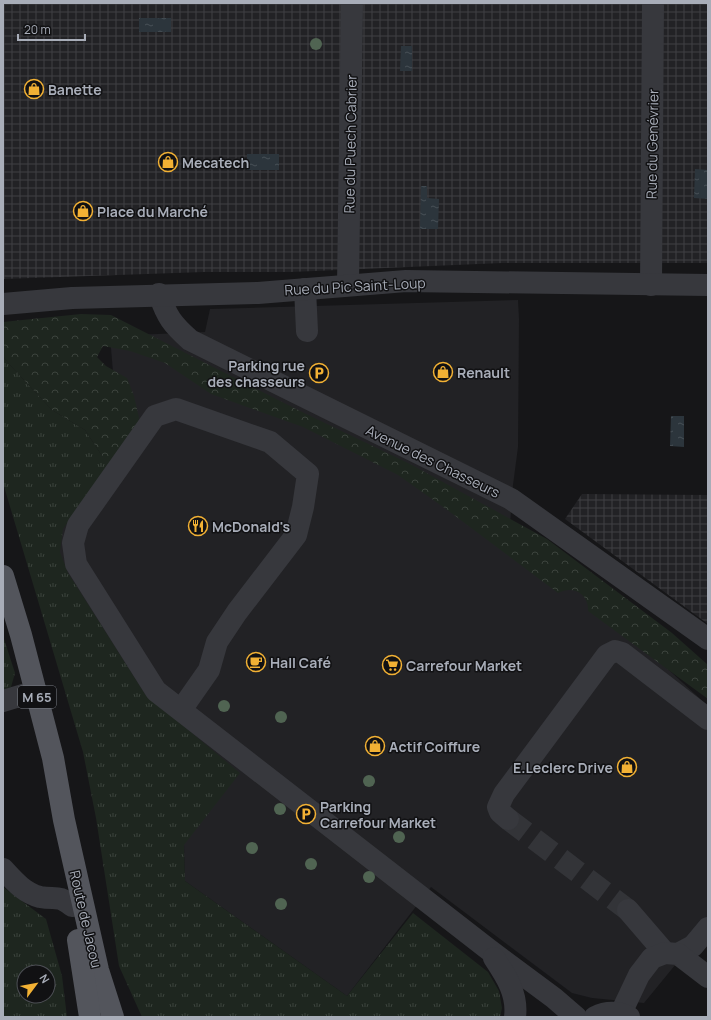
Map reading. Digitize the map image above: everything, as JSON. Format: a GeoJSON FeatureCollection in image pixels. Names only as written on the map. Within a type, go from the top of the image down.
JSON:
{"type":"FeatureCollection","features":[{"type":"Feature","properties":{"kind":"main road","name":"Route de Jacou"},"geometry":{"type":"LineString","coordinates":[[3,576],[21,635],[53,758],[64,820],[98,970],[113,1017]]}},
{"type":"Feature","properties":{"kind":"main road","name":"Route de Jacou"},"geometry":{"type":"LineString","coordinates":[[64,820],[72,906],[90,1017]]}},
{"type":"Feature","properties":{"kind":"street","name":"Rue du Puech Cabrier"},"geometry":{"type":"LineString","coordinates":[[348,285],[352,3]]}},
{"type":"Feature","properties":{"kind":"street","name":"Rue du Genévrier"},"geometry":{"type":"LineString","coordinates":[[651,285],[653,3]]}},
{"type":"Feature","properties":{"kind":"street","name":"Rue du Pic Saint-Loup"},"geometry":{"type":"LineString","coordinates":[[3,304],[72,298],[258,292],[406,282],[708,286]]}},
{"type":"Feature","properties":{"kind":"street"},"geometry":{"type":"LineString","coordinates":[[305,288],[306,330]]}},
{"type":"Feature","properties":{"kind":"street","name":"Avenue des Chasseurs"},"geometry":{"type":"LineString","coordinates":[[159,294],[164,310],[173,325],[190,340],[511,499],[708,639]]}},
{"type":"Feature","properties":{"kind":"street"},"geometry":{"type":"LineString","coordinates":[[181,710],[209,670],[217,642],[237,612],[296,535],[303,507],[308,474],[270,442],[176,409],[155,416],[78,525],[73,543],[76,564],[156,691],[488,949],[554,998],[576,1017]]}},
{"type":"Feature","properties":{"kind":"street"},"geometry":{"type":"LineString","coordinates":[[508,819],[500,812],[498,807],[504,794],[607,655],[615,651],[622,653],[708,719]]}},
{"type":"Feature","properties":{"kind":"street"},"geometry":{"type":"LineString","coordinates":[[3,701],[36,691]]}},
{"type":"Feature","properties":{"kind":"street"},"geometry":{"type":"LineString","coordinates":[[3,869],[23,890],[40,897],[64,899],[72,906]]}},
{"type":"Feature","properties":{"kind":"street"},"geometry":{"type":"LineString","coordinates":[[628,910],[671,954],[708,977]]}},
{"type":"Feature","properties":{"kind":"street"},"geometry":{"type":"LineString","coordinates":[[595,1017],[612,1012],[625,1015],[639,975],[652,958],[671,954],[693,946],[708,928]]}},
{"type":"Feature","properties":{"kind":"street"},"geometry":{"type":"LineString","coordinates":[[488,949],[506,976],[512,989],[516,1007],[515,1017]]}},
{"type":"Feature","properties":{"kind":"shaded area"},"geometry":{"type":"Polygon","coordinates":[[[3,3],[708,3],[708,263],[502,263],[291,272],[204,272],[3,279],[3,3]]]}},
{"type":"Feature","properties":{"kind":"shaded area"},"geometry":{"type":"Polygon","coordinates":[[[518,300],[518,447],[510,524],[708,706],[708,925],[644,1003],[592,998],[572,993],[431,887],[347,996],[185,881],[184,845],[140,700],[59,580],[55,527],[118,432],[110,336],[205,332],[210,309],[518,300]]]}},
{"type":"Feature","properties":{"kind":"shaded area"},"geometry":{"type":"Polygon","coordinates":[[[582,494],[708,495],[708,624],[565,519],[582,494]]]}},
{"type":"Feature","properties":{"kind":"green space"},"geometry":{"type":"Polygon","coordinates":[[[81,314],[111,315],[300,411],[410,464],[547,539],[672,633],[708,665],[708,699],[588,611],[586,600],[579,593],[569,590],[558,593],[398,475],[303,427],[211,394],[165,363],[130,351],[103,346],[97,357],[106,366],[127,378],[134,396],[139,418],[136,432],[108,465],[85,430],[52,410],[3,356],[3,322],[81,314]]]}},
{"type":"Feature","properties":{"kind":"green space"},"geometry":{"type":"Polygon","coordinates":[[[3,356],[52,410],[85,430],[108,465],[63,529],[60,552],[68,573],[145,694],[240,773],[184,845],[185,881],[347,996],[413,913],[488,972],[499,991],[502,1008],[500,1017],[142,1017],[119,966],[96,818],[83,752],[3,483],[3,356]]]}},
{"type":"Feature","properties":{"kind":"green space"},"geometry":{"type":"Polygon","coordinates":[[[3,636],[15,673],[11,687],[3,690],[3,636]]]}},
{"type":"Feature","properties":{"kind":"green space"},"geometry":{"type":"Polygon","coordinates":[[[3,887],[46,919],[62,976],[67,1017],[3,1017],[3,887]]]}},
{"type":"Feature","properties":{"kind":"water"},"geometry":{"type":"Polygon","coordinates":[[[139,18],[171,18],[171,32],[139,32],[139,18]]]}},
{"type":"Feature","properties":{"kind":"water"},"geometry":{"type":"Polygon","coordinates":[[[401,46],[412,46],[412,71],[400,71],[401,46]]]}},
{"type":"Feature","properties":{"kind":"water"},"geometry":{"type":"Polygon","coordinates":[[[247,154],[279,154],[279,170],[247,170],[247,154]]]}},
{"type":"Feature","properties":{"kind":"water"},"geometry":{"type":"Polygon","coordinates":[[[695,169],[708,170],[708,199],[694,198],[695,169]]]}},
{"type":"Feature","properties":{"kind":"water"},"geometry":{"type":"Polygon","coordinates":[[[421,186],[427,186],[427,198],[439,199],[438,229],[420,229],[421,186]]]}},
{"type":"Feature","properties":{"kind":"water"},"geometry":{"type":"Polygon","coordinates":[[[671,416],[684,416],[684,447],[670,446],[671,416]]]}},
{"type":"Feature","properties":{"kind":"tunnel"},"geometry":{"type":"LineString","coordinates":[[508,819],[628,910]]}},
{"type":"Feature","properties":{"kind":"place","name":"Banette"},"geometry":{"type":"Point","coordinates":[34,89]}},
{"type":"Feature","properties":{"kind":"place","name":"Mecatech"},"geometry":{"type":"Point","coordinates":[168,162]}},
{"type":"Feature","properties":{"kind":"place","name":"Place du Marché"},"geometry":{"type":"Point","coordinates":[83,211]}},
{"type":"Feature","properties":{"kind":"place","name":"Renault"},"geometry":{"type":"Point","coordinates":[443,372]}},
{"type":"Feature","properties":{"kind":"place","name":"Parking rue des chasseurs"},"geometry":{"type":"Point","coordinates":[319,373]}},
{"type":"Feature","properties":{"kind":"place","name":"McDonald's"},"geometry":{"type":"Point","coordinates":[198,526]}},
{"type":"Feature","properties":{"kind":"place","name":"Hall Café"},"geometry":{"type":"Point","coordinates":[256,662]}},
{"type":"Feature","properties":{"kind":"place","name":"Carrefour Market"},"geometry":{"type":"Point","coordinates":[392,665]}},
{"type":"Feature","properties":{"kind":"place","name":"Actif Coiffure"},"geometry":{"type":"Point","coordinates":[375,746]}},
{"type":"Feature","properties":{"kind":"place","name":"E.Leclerc Drive"},"geometry":{"type":"Point","coordinates":[627,767]}},
{"type":"Feature","properties":{"kind":"place","name":"Parking Carrefour Market"},"geometry":{"type":"Point","coordinates":[306,814]}}]}
